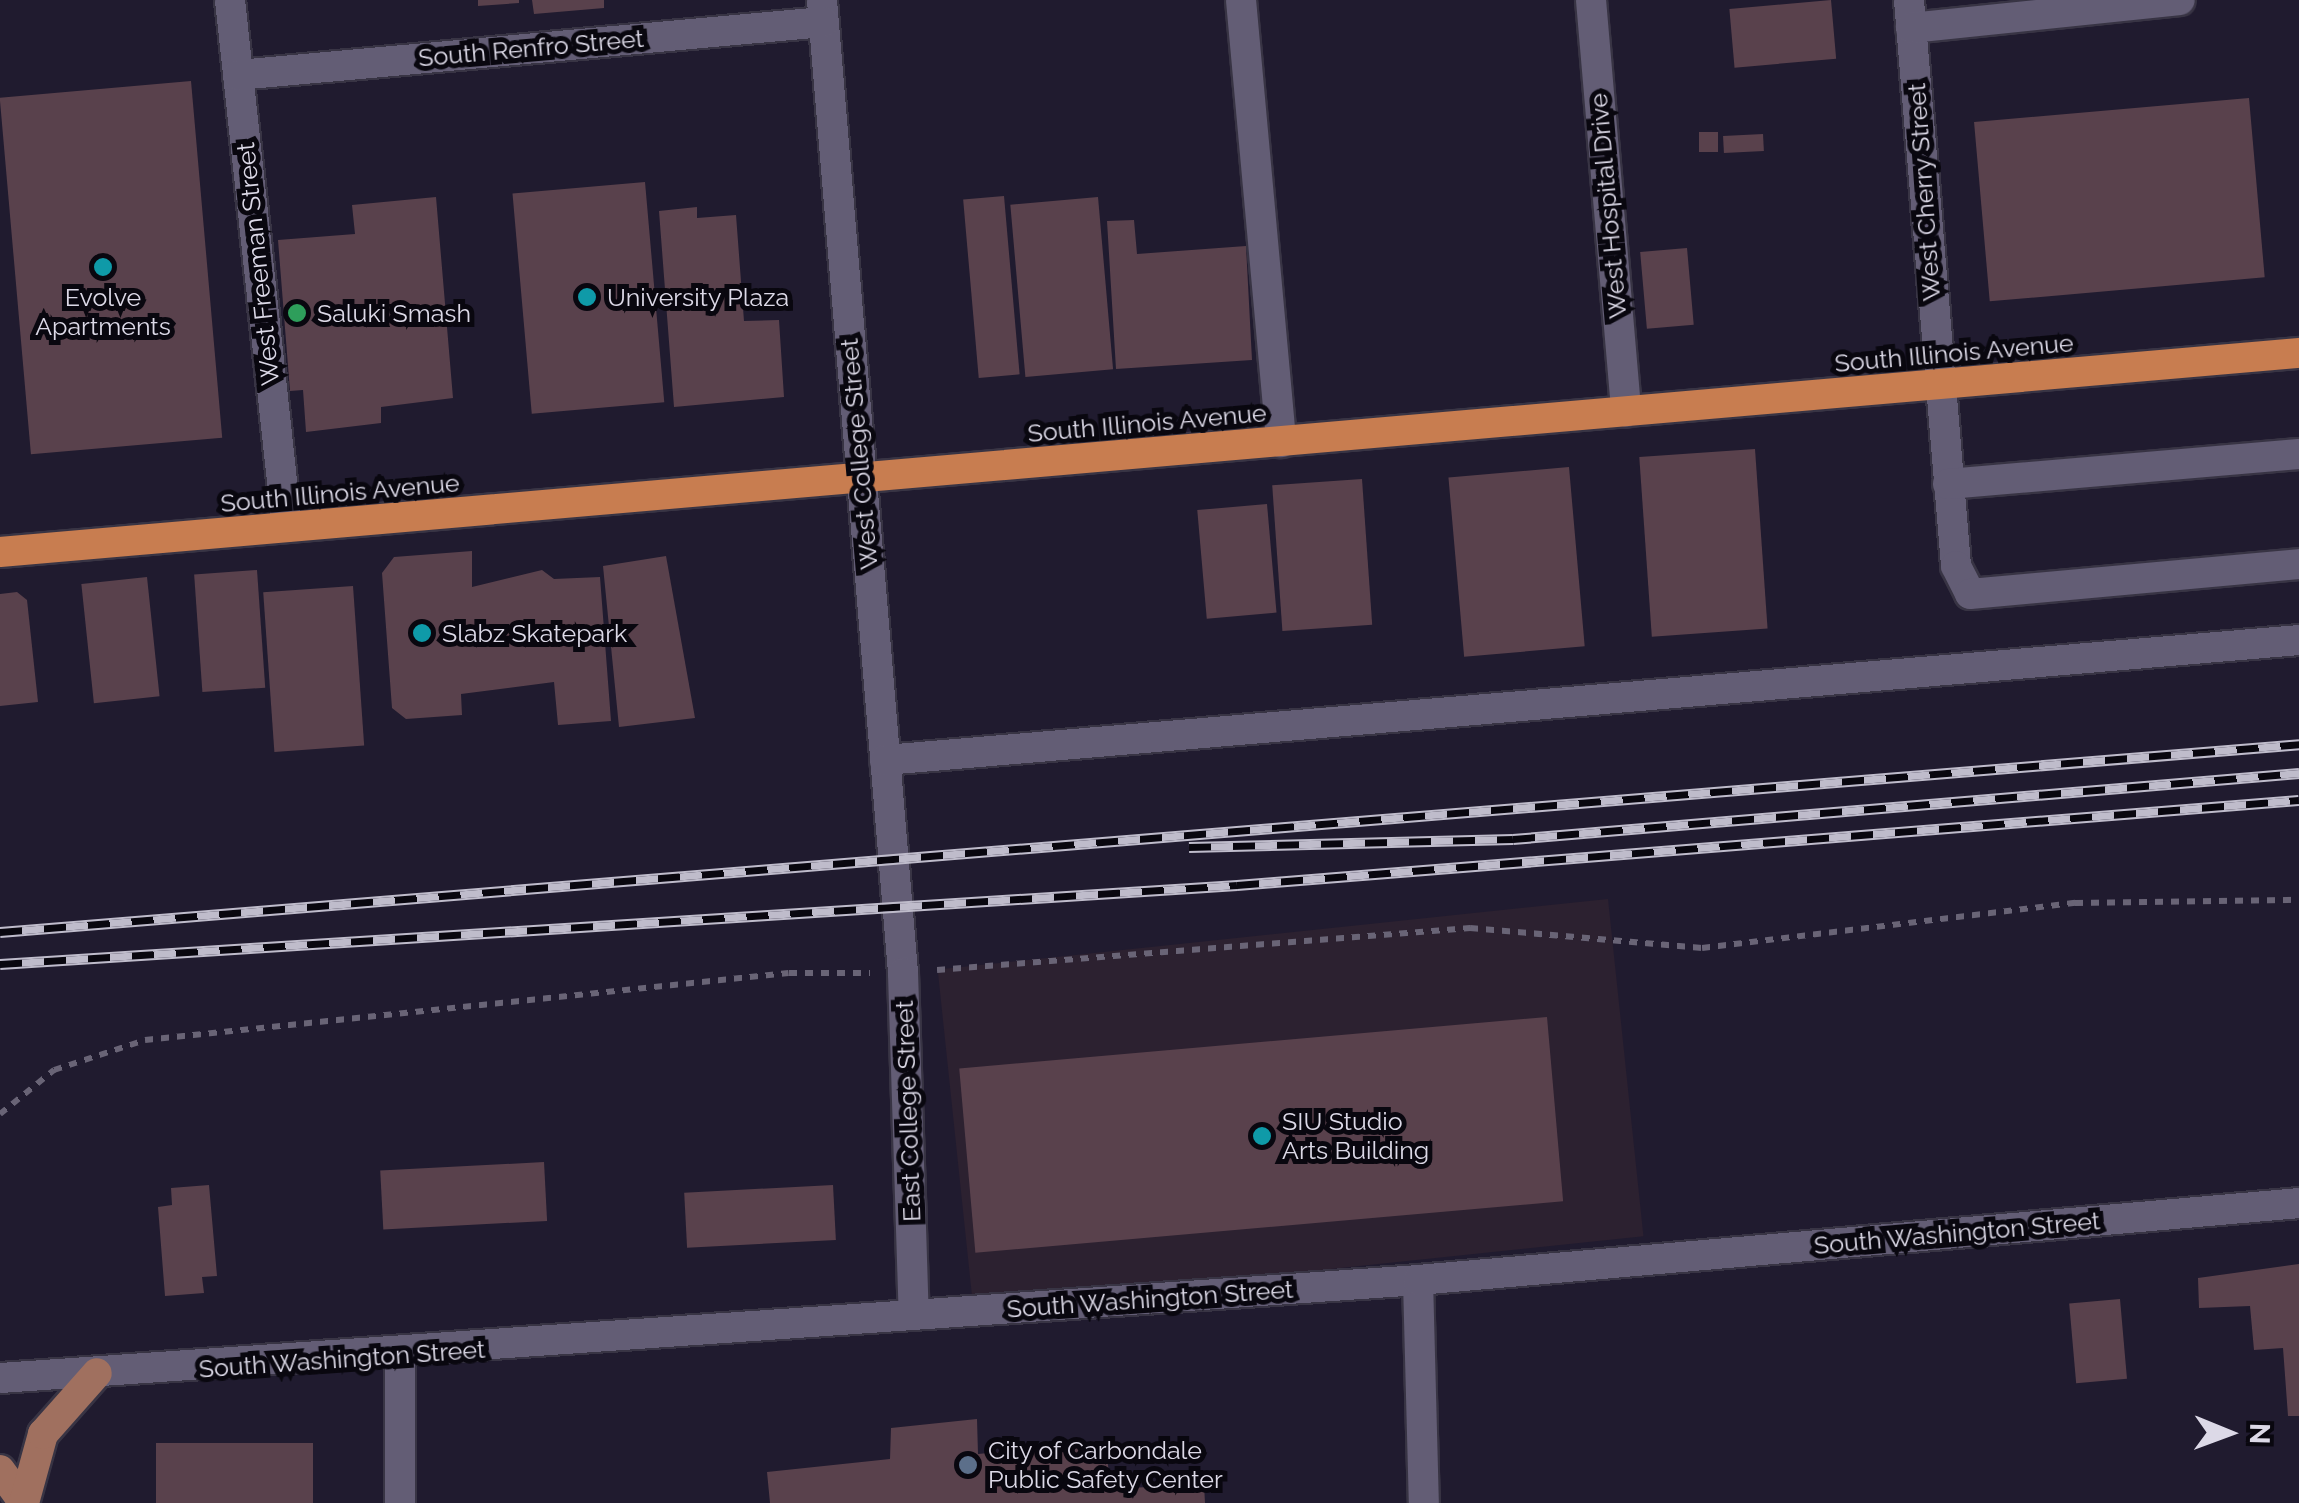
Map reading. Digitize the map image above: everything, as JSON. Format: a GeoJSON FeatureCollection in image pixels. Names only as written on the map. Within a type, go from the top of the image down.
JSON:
{"type":"FeatureCollection","features":[{"type":"Feature","properties":{"kind":"highway","name":"South Illinois Avenue"},"geometry":{"type":"LineString","coordinates":[[0,552],[2299,353]]}},
{"type":"Feature","properties":{"kind":"main road"},"geometry":{"type":"LineString","coordinates":[[24,1503],[44,1434],[96,1374]]}},
{"type":"Feature","properties":{"kind":"main road"},"geometry":{"type":"LineString","coordinates":[[0,1470],[24,1503]]}},
{"type":"Feature","properties":{"kind":"street","name":"West Freeman Street"},"geometry":{"type":"LineString","coordinates":[[230,0],[286,528]]}},
{"type":"Feature","properties":{"kind":"street"},"geometry":{"type":"LineString","coordinates":[[1241,0],[1282,442]]}},
{"type":"Feature","properties":{"kind":"street","name":"West Hospital Drive"},"geometry":{"type":"LineString","coordinates":[[1591,0],[1626,412]]}},
{"type":"Feature","properties":{"kind":"street"},"geometry":{"type":"LineString","coordinates":[[1910,14],[2180,0]]}},
{"type":"Feature","properties":{"kind":"street","name":"South Renfro Street"},"geometry":{"type":"LineString","coordinates":[[238,74],[823,11]]}},
{"type":"Feature","properties":{"kind":"street","name":"West College Street"},"geometry":{"type":"LineString","coordinates":[[823,11],[897,907]]}},
{"type":"Feature","properties":{"kind":"street","name":"West Cherry Street"},"geometry":{"type":"LineString","coordinates":[[1910,14],[1956,566],[1970,594],[2299,564]]}},
{"type":"Feature","properties":{"kind":"street"},"geometry":{"type":"LineString","coordinates":[[1948,484],[2299,454]]}},
{"type":"Feature","properties":{"kind":"street"},"geometry":{"type":"LineString","coordinates":[[885,760],[2299,640]]}},
{"type":"Feature","properties":{"kind":"street","name":"East College Street"},"geometry":{"type":"LineString","coordinates":[[897,907],[904,973],[914,1315]]}},
{"type":"Feature","properties":{"kind":"street","name":"South Washington Street"},"geometry":{"type":"LineString","coordinates":[[0,1378],[400,1357],[914,1315],[1418,1280],[2299,1203]]}},
{"type":"Feature","properties":{"kind":"street"},"geometry":{"type":"LineString","coordinates":[[1418,1280],[1424,1503]]}},
{"type":"Feature","properties":{"kind":"street"},"geometry":{"type":"LineString","coordinates":[[400,1357],[400,1503]]}},
{"type":"Feature","properties":{"kind":"path"},"geometry":{"type":"LineString","coordinates":[[0,1114],[54,1070],[145,1040],[789,973],[904,973],[1470,928],[1702,948],[2075,903],[2299,900]]}},
{"type":"Feature","properties":{"kind":"shaded area"},"geometry":{"type":"Polygon","coordinates":[[[1608,899],[1643,1236],[973,1307],[938,969],[1608,899]]]}},
{"type":"Feature","properties":{"kind":"building"},"geometry":{"type":"Polygon","coordinates":[[[478,0],[519,0],[519,3],[478,6],[478,0]]]}},
{"type":"Feature","properties":{"kind":"building"},"geometry":{"type":"Polygon","coordinates":[[[532,0],[604,0],[604,8],[534,14],[532,0]]]}},
{"type":"Feature","properties":{"kind":"building"},"geometry":{"type":"Polygon","coordinates":[[[1831,0],[1836,59],[1735,68],[1729,9],[1831,0]]]}},
{"type":"Feature","properties":{"kind":"building","name":"Evolve Apartments"},"geometry":{"type":"Polygon","coordinates":[[[191,81],[222,438],[31,454],[0,98],[191,81]]]}},
{"type":"Feature","properties":{"kind":"building"},"geometry":{"type":"Polygon","coordinates":[[[2249,98],[2265,277],[1990,301],[1974,122],[2249,98]]]}},
{"type":"Feature","properties":{"kind":"building"},"geometry":{"type":"Polygon","coordinates":[[[1699,132],[1718,132],[1718,152],[1699,152],[1699,132]]]}},
{"type":"Feature","properties":{"kind":"building"},"geometry":{"type":"Polygon","coordinates":[[[1763,134],[1764,151],[1724,153],[1723,136],[1763,134]]]}},
{"type":"Feature","properties":{"kind":"building","name":"University Plaza"},"geometry":{"type":"Polygon","coordinates":[[[645,182],[664,402],[532,414],[513,194],[645,182]]]}},
{"type":"Feature","properties":{"kind":"building"},"geometry":{"type":"Polygon","coordinates":[[[1004,196],[1020,374],[979,378],[963,200],[1004,196]]]}},
{"type":"Feature","properties":{"kind":"building"},"geometry":{"type":"Polygon","coordinates":[[[436,197],[453,398],[381,407],[381,423],[306,432],[303,390],[290,391],[278,240],[355,234],[352,205],[436,197]]]}},
{"type":"Feature","properties":{"kind":"building"},"geometry":{"type":"Polygon","coordinates":[[[1098,197],[1113,369],[1025,377],[1010,205],[1098,197]]]}},
{"type":"Feature","properties":{"kind":"building"},"geometry":{"type":"Polygon","coordinates":[[[697,207],[697,218],[736,215],[744,321],[779,320],[784,397],[674,407],[659,211],[697,207]]]}},
{"type":"Feature","properties":{"kind":"building"},"geometry":{"type":"Polygon","coordinates":[[[1134,220],[1137,254],[1246,246],[1252,360],[1116,369],[1107,221],[1134,220]]]}},
{"type":"Feature","properties":{"kind":"building"},"geometry":{"type":"Polygon","coordinates":[[[1687,248],[1694,325],[1647,329],[1640,252],[1687,248]]]}},
{"type":"Feature","properties":{"kind":"building"},"geometry":{"type":"Polygon","coordinates":[[[1755,449],[1768,629],[1652,637],[1639,457],[1755,449]]]}},
{"type":"Feature","properties":{"kind":"building"},"geometry":{"type":"Polygon","coordinates":[[[1569,467],[1585,646],[1464,657],[1448,478],[1569,467]]]}},
{"type":"Feature","properties":{"kind":"building"},"geometry":{"type":"Polygon","coordinates":[[[1362,479],[1372,625],[1282,631],[1272,485],[1362,479]]]}},
{"type":"Feature","properties":{"kind":"building"},"geometry":{"type":"Polygon","coordinates":[[[1267,504],[1276,613],[1207,619],[1197,510],[1267,504]]]}},
{"type":"Feature","properties":{"kind":"building"},"geometry":{"type":"Polygon","coordinates":[[[472,551],[472,587],[542,570],[554,579],[600,577],[611,721],[558,725],[554,682],[461,694],[462,715],[406,719],[392,708],[382,573],[394,557],[472,551]]]}},
{"type":"Feature","properties":{"kind":"building"},"geometry":{"type":"Polygon","coordinates":[[[666,556],[695,718],[619,727],[603,566],[666,556]]]}},
{"type":"Feature","properties":{"kind":"building"},"geometry":{"type":"Polygon","coordinates":[[[257,570],[265,688],[202,692],[194,574],[257,570]]]}},
{"type":"Feature","properties":{"kind":"building"},"geometry":{"type":"Polygon","coordinates":[[[147,577],[160,696],[94,703],[81,584],[147,577]]]}},
{"type":"Feature","properties":{"kind":"building"},"geometry":{"type":"Polygon","coordinates":[[[353,586],[364,746],[274,752],[263,592],[353,586]]]}},
{"type":"Feature","properties":{"kind":"building"},"geometry":{"type":"Polygon","coordinates":[[[17,592],[27,600],[38,702],[0,706],[0,594],[17,592]]]}},
{"type":"Feature","properties":{"kind":"building","name":"SIU Studio Arts Building"},"geometry":{"type":"Polygon","coordinates":[[[1547,1017],[1563,1201],[975,1253],[959,1068],[1547,1017]]]}},
{"type":"Feature","properties":{"kind":"building"},"geometry":{"type":"Polygon","coordinates":[[[544,1162],[547,1221],[383,1230],[380,1171],[544,1162]]]}},
{"type":"Feature","properties":{"kind":"building"},"geometry":{"type":"Polygon","coordinates":[[[209,1185],[217,1276],[202,1277],[204,1293],[165,1296],[158,1207],[172,1205],[171,1188],[209,1185]]]}},
{"type":"Feature","properties":{"kind":"building"},"geometry":{"type":"Polygon","coordinates":[[[833,1185],[836,1240],[687,1248],[684,1193],[833,1185]]]}},
{"type":"Feature","properties":{"kind":"building"},"geometry":{"type":"Polygon","coordinates":[[[2299,1264],[2299,1416],[2288,1416],[2283,1348],[2254,1350],[2250,1306],[2199,1308],[2198,1278],[2299,1264]]]}},
{"type":"Feature","properties":{"kind":"building"},"geometry":{"type":"Polygon","coordinates":[[[2120,1299],[2127,1379],[2076,1383],[2069,1303],[2120,1299]]]}},
{"type":"Feature","properties":{"kind":"building","name":"City of Carbondale Public Safety Center"},"geometry":{"type":"Polygon","coordinates":[[[977,1419],[978,1454],[1105,1441],[1111,1489],[1204,1484],[1205,1503],[770,1503],[767,1472],[890,1459],[891,1428],[977,1419]]]}},
{"type":"Feature","properties":{"kind":"building"},"geometry":{"type":"Polygon","coordinates":[[[156,1443],[313,1443],[313,1503],[156,1503],[156,1443]]]}},
{"type":"Feature","properties":{"kind":"railway"},"geometry":{"type":"LineString","coordinates":[[0,932],[2299,744]]}},
{"type":"Feature","properties":{"kind":"railway"},"geometry":{"type":"LineString","coordinates":[[1189,847],[1513,839],[2299,773]]}},
{"type":"Feature","properties":{"kind":"railway"},"geometry":{"type":"LineString","coordinates":[[0,964],[1237,885],[2299,800]]}},
{"type":"Feature","properties":{"kind":"place","name":"Evolve Apartments"},"geometry":{"type":"Point","coordinates":[103,267]}},
{"type":"Feature","properties":{"kind":"place","name":"University Plaza"},"geometry":{"type":"Point","coordinates":[587,297]}},
{"type":"Feature","properties":{"kind":"place","name":"Saluki Smash"},"geometry":{"type":"Point","coordinates":[297,313]}},
{"type":"Feature","properties":{"kind":"place","name":"Slabz Skatepark"},"geometry":{"type":"Point","coordinates":[422,633]}},
{"type":"Feature","properties":{"kind":"place","name":"SIU Studio Arts Building"},"geometry":{"type":"Point","coordinates":[1262,1136]}},
{"type":"Feature","properties":{"kind":"place","name":"City of Carbondale Public Safety Center"},"geometry":{"type":"Point","coordinates":[968,1465]}}]}
